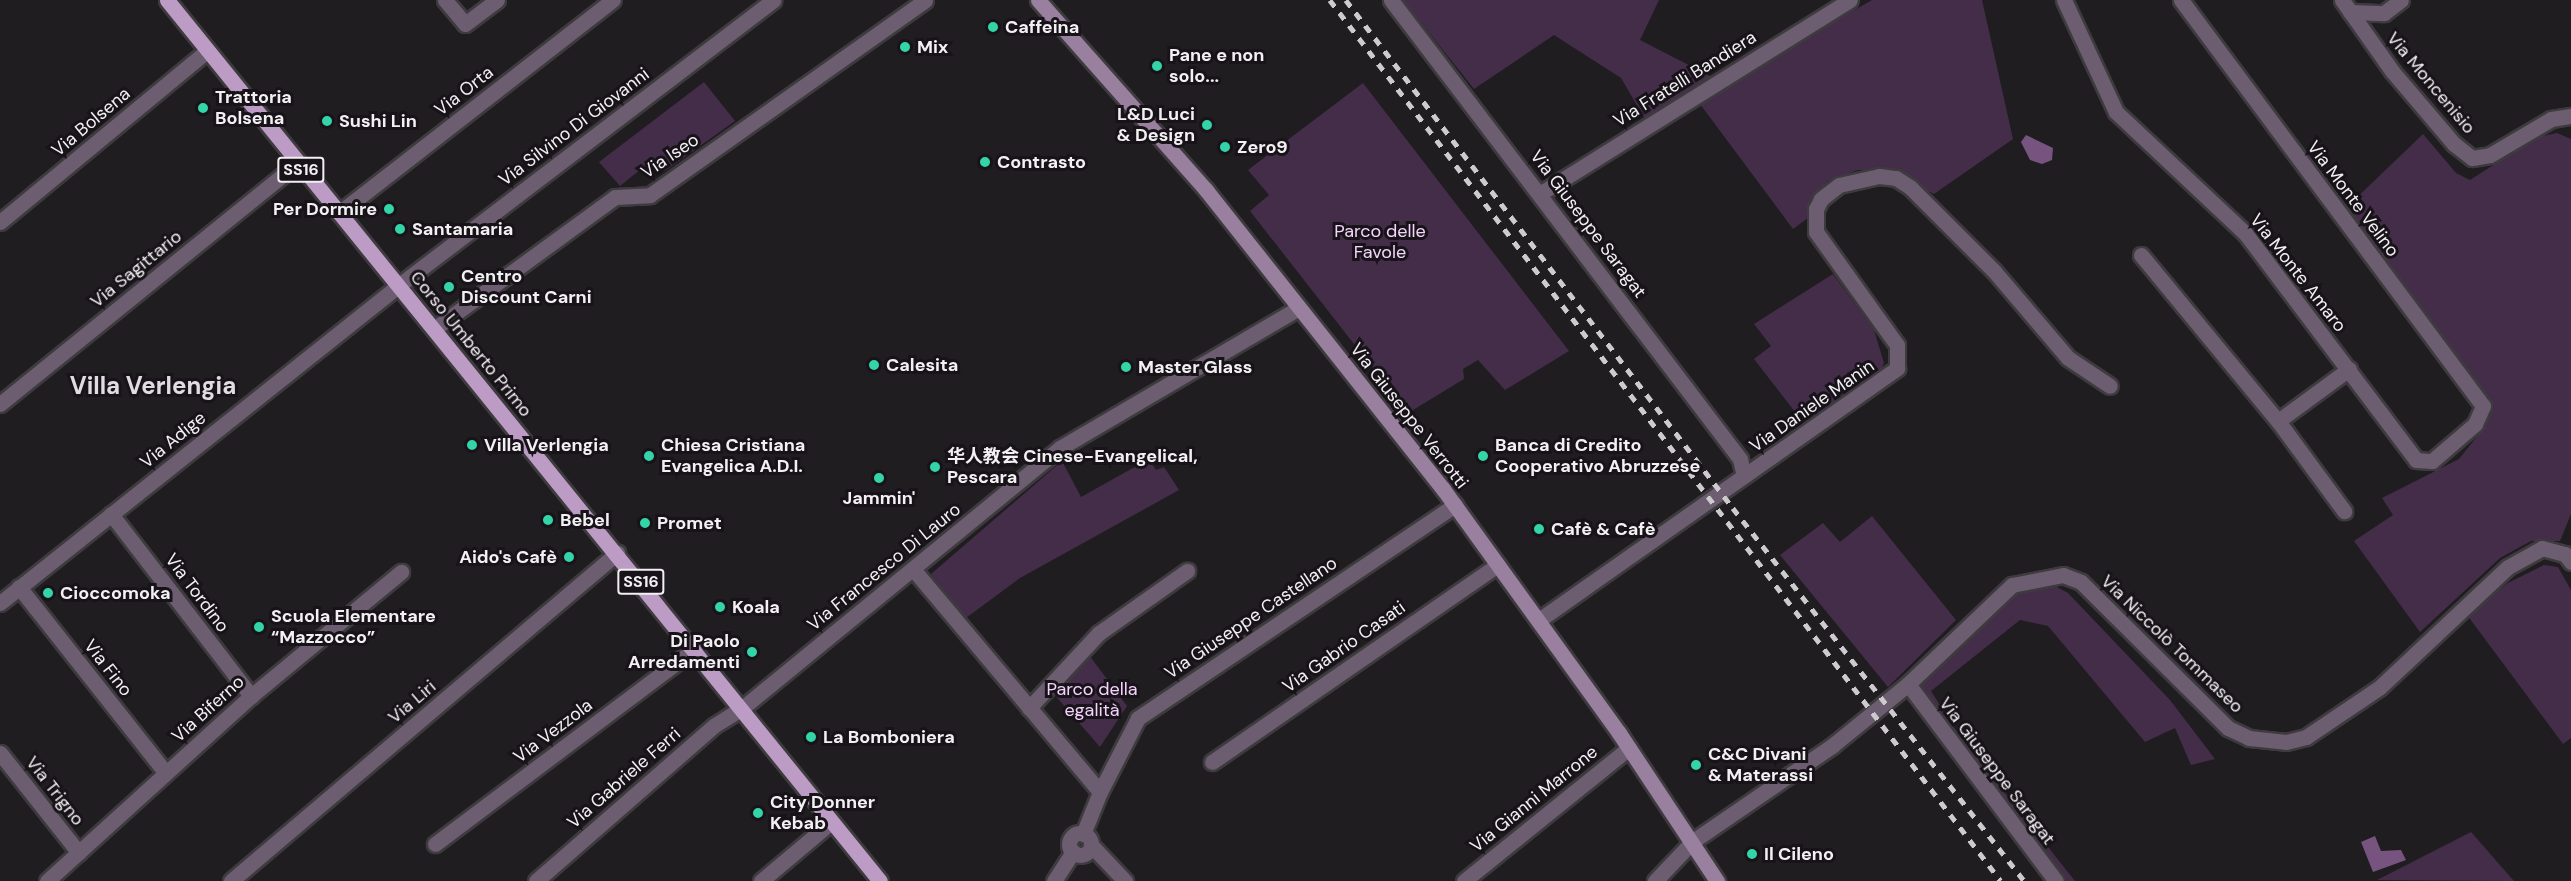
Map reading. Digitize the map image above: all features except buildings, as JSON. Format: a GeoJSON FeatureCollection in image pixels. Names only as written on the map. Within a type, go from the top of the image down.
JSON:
{"type":"FeatureCollection","features":[{"type":"Feature","properties":{"kind":"main road","name":"Corso Umberto Primo"},"geometry":{"type":"LineString","coordinates":[[167,0],[296,164],[339,213],[617,553],[880,881]]}},
{"type":"Feature","properties":{"kind":"street"},"geometry":{"type":"LineString","coordinates":[[445,0],[465,24],[497,0]]}},
{"type":"Feature","properties":{"kind":"street","name":"Via Orta"},"geometry":{"type":"LineString","coordinates":[[339,213],[613,0]]}},
{"type":"Feature","properties":{"kind":"street","name":"Via Silvino Di Giovanni"},"geometry":{"type":"LineString","coordinates":[[398,286],[774,0]]}},
{"type":"Feature","properties":{"kind":"street","name":"Via Iseo"},"geometry":{"type":"LineString","coordinates":[[434,329],[615,197],[650,195],[925,0]]}},
{"type":"Feature","properties":{"kind":"street","name":"Via Giuseppe Verrotti"},"geometry":{"type":"LineString","coordinates":[[1038,0],[1170,148],[1455,506],[1629,748],[1693,841],[1717,881]]}},
{"type":"Feature","properties":{"kind":"street","name":"Via Giuseppe Saragat"},"geometry":{"type":"LineString","coordinates":[[1392,0],[1541,193],[1740,459],[1744,476]]}},
{"type":"Feature","properties":{"kind":"street","name":"Via Fratelli Bandiera"},"geometry":{"type":"LineString","coordinates":[[1541,193],[1832,4],[1850,0]]}},
{"type":"Feature","properties":{"kind":"street","name":"Via Monte Amaro"},"geometry":{"type":"LineString","coordinates":[[2064,0],[2116,112],[2245,233],[2416,460],[2432,461],[2475,424]]}},
{"type":"Feature","properties":{"kind":"street","name":"Via Monte Velino"},"geometry":{"type":"LineString","coordinates":[[2181,0],[2483,406],[2475,424]]}},
{"type":"Feature","properties":{"kind":"street"},"geometry":{"type":"LineString","coordinates":[[2346,6],[2384,13],[2402,0]]}},
{"type":"Feature","properties":{"kind":"street","name":"Via Moncenisio"},"geometry":{"type":"LineString","coordinates":[[2346,6],[2392,71],[2454,144],[2472,158],[2490,155],[2551,119],[2571,116]]}},
{"type":"Feature","properties":{"kind":"street","name":"Via Bolsena"},"geometry":{"type":"LineString","coordinates":[[0,222],[207,51]]}},
{"type":"Feature","properties":{"kind":"street","name":"Via Sagittario"},"geometry":{"type":"LineString","coordinates":[[0,404],[296,164]]}},
{"type":"Feature","properties":{"kind":"street","name":"Via Daniele Manin"},"geometry":{"type":"LineString","coordinates":[[1539,620],[1897,368],[1897,345],[1816,232],[1816,209],[1821,199],[1839,185],[1864,177],[1896,178],[1925,198],[1994,271],[2068,358],[2110,386]]}},
{"type":"Feature","properties":{"kind":"street"},"geometry":{"type":"LineString","coordinates":[[2141,255],[2278,421],[2344,511]]}},
{"type":"Feature","properties":{"kind":"street","name":"Via Adige"},"geometry":{"type":"LineString","coordinates":[[0,603],[398,286]]}},
{"type":"Feature","properties":{"kind":"street","name":"Via Francesco Di Lauro"},"geometry":{"type":"LineString","coordinates":[[741,709],[1060,448],[1174,378],[1299,308]]}},
{"type":"Feature","properties":{"kind":"street"},"geometry":{"type":"LineString","coordinates":[[2278,421],[2349,369]]}},
{"type":"Feature","properties":{"kind":"street","name":"Via Giuseppe Castellano"},"geometry":{"type":"LineString","coordinates":[[1087,839],[1100,792],[1138,718],[1455,506]]}},
{"type":"Feature","properties":{"kind":"street","name":"Via Tordino"},"geometry":{"type":"LineString","coordinates":[[111,514],[251,696]]}},
{"type":"Feature","properties":{"kind":"street","name":"Via Niccolò Tommaseo"},"geometry":{"type":"LineString","coordinates":[[1655,881],[1693,841],[1833,745],[1908,684],[2012,585],[2063,575],[2081,582],[2228,728],[2249,738],[2286,742],[2306,737],[2380,687],[2508,567],[2542,548],[2565,554],[2571,562]]}},
{"type":"Feature","properties":{"kind":"street","name":"Via Liri"},"geometry":{"type":"LineString","coordinates":[[231,881],[617,553]]}},
{"type":"Feature","properties":{"kind":"street","name":"Via Gabrio Casati"},"geometry":{"type":"LineString","coordinates":[[1212,762],[1498,564]]}},
{"type":"Feature","properties":{"kind":"street"},"geometry":{"type":"LineString","coordinates":[[913,569],[1100,792]]}},
{"type":"Feature","properties":{"kind":"street"},"geometry":{"type":"LineString","coordinates":[[1029,708],[1099,633],[1187,571]]}},
{"type":"Feature","properties":{"kind":"street","name":"Via Biferno"},"geometry":{"type":"LineString","coordinates":[[47,881],[251,696],[401,572]]}},
{"type":"Feature","properties":{"kind":"street","name":"Via Fino"},"geometry":{"type":"LineString","coordinates":[[19,587],[166,773]]}},
{"type":"Feature","properties":{"kind":"street","name":"Via Vezzola"},"geometry":{"type":"LineString","coordinates":[[435,844],[694,649]]}},
{"type":"Feature","properties":{"kind":"street","name":"Via Giuseppe Saragat"},"geometry":{"type":"LineString","coordinates":[[1908,684],[2056,881]]}},
{"type":"Feature","properties":{"kind":"street","name":"Via Gabriele Ferri"},"geometry":{"type":"LineString","coordinates":[[536,881],[715,725],[741,709]]}},
{"type":"Feature","properties":{"kind":"street","name":"Via Gianni Marrone"},"geometry":{"type":"LineString","coordinates":[[1464,881],[1629,748]]}},
{"type":"Feature","properties":{"kind":"street","name":"Via Trigno"},"geometry":{"type":"LineString","coordinates":[[0,753],[79,854]]}},
{"type":"Feature","properties":{"kind":"street"},"geometry":{"type":"LineString","coordinates":[[761,881],[831,822]]}},
{"type":"Feature","properties":{"kind":"street"},"geometry":{"type":"LineString","coordinates":[[1054,881],[1073,852],[1086,853],[1087,839]]}},
{"type":"Feature","properties":{"kind":"street"},"geometry":{"type":"LineString","coordinates":[[1087,839],[1125,881]]}},
{"type":"Feature","properties":{"kind":"green space"},"geometry":{"type":"Polygon","coordinates":[[[1403,0],[1659,0],[1640,40],[1712,77],[1645,119],[1621,78],[1554,35],[1474,89],[1403,0]]]}},
{"type":"Feature","properties":{"kind":"green space"},"geometry":{"type":"Polygon","coordinates":[[[1872,0],[1982,0],[2013,139],[1934,194],[1889,171],[1858,170],[1828,181],[1815,193],[1808,218],[1793,229],[1697,100],[1872,0]]]}},
{"type":"Feature","properties":{"kind":"green space"},"geometry":{"type":"Polygon","coordinates":[[[704,82],[735,121],[665,171],[641,169],[620,186],[599,162],[704,82]]]}},
{"type":"Feature","properties":{"kind":"green space","name":"Parco delle Favole"},"geometry":{"type":"Polygon","coordinates":[[[1363,83],[1569,351],[1505,390],[1478,360],[1463,369],[1464,379],[1408,413],[1250,211],[1269,195],[1248,170],[1363,83]]]}},
{"type":"Feature","properties":{"kind":"green space"},"geometry":{"type":"Polygon","coordinates":[[[2557,133],[2571,139],[2571,514],[2560,541],[2531,541],[2500,558],[2420,632],[2354,541],[2393,515],[2382,498],[2459,459],[2479,434],[2488,400],[2346,208],[2423,134],[2456,173],[2470,180],[2537,137],[2557,133]]]}},
{"type":"Feature","properties":{"kind":"green space"},"geometry":{"type":"Polygon","coordinates":[[[1833,274],[1874,330],[1884,363],[1879,374],[1806,426],[1754,359],[1771,346],[1754,324],[1833,274]]]}},
{"type":"Feature","properties":{"kind":"green space"},"geometry":{"type":"Polygon","coordinates":[[[1149,459],[1156,470],[1164,467],[1179,490],[1020,578],[966,618],[931,574],[1062,461],[1081,497],[1149,459]]]}},
{"type":"Feature","properties":{"kind":"green space"},"geometry":{"type":"Polygon","coordinates":[[[1872,516],[1956,620],[1888,687],[1780,555],[1823,523],[1840,542],[1872,516]]]}},
{"type":"Feature","properties":{"kind":"green space"},"geometry":{"type":"Polygon","coordinates":[[[2544,565],[2558,567],[2571,590],[2571,738],[2563,744],[2467,615],[2508,583],[2544,565]]]}},
{"type":"Feature","properties":{"kind":"green space"},"geometry":{"type":"Polygon","coordinates":[[[2033,586],[2057,587],[2068,593],[2170,700],[2215,759],[2191,765],[2175,728],[2145,742],[2048,626],[2020,620],[1931,691],[1957,732],[2075,881],[2063,881],[1919,694],[1920,678],[2001,603],[2033,586]]]}},
{"type":"Feature","properties":{"kind":"green space","name":"Parco della egalità"},"geometry":{"type":"Polygon","coordinates":[[[1089,655],[1127,706],[1100,747],[1053,693],[1089,655]]]}},
{"type":"Feature","properties":{"kind":"green space"},"geometry":{"type":"Polygon","coordinates":[[[2471,832],[2514,881],[2377,880],[2471,832]]]}},
{"type":"Feature","properties":{"kind":"shaded area"},"geometry":{"type":"Polygon","coordinates":[[[2026,135],[2053,148],[2052,160],[2042,164],[2030,160],[2021,142],[2026,135]]]}},
{"type":"Feature","properties":{"kind":"shaded area"},"geometry":{"type":"Polygon","coordinates":[[[2375,836],[2381,851],[2401,850],[2406,860],[2373,872],[2361,842],[2375,836]]]}},
{"type":"Feature","properties":{"kind":"railway"},"geometry":{"type":"LineString","coordinates":[[1330,0],[2001,881]]}},
{"type":"Feature","properties":{"kind":"railway"},"geometry":{"type":"LineString","coordinates":[[1346,0],[1733,508],[2024,881]]}},
{"type":"Feature","properties":{"kind":"place","name":"Caffeina"},"geometry":{"type":"Point","coordinates":[993,27]}},
{"type":"Feature","properties":{"kind":"place","name":"Mix"},"geometry":{"type":"Point","coordinates":[905,47]}},
{"type":"Feature","properties":{"kind":"place","name":"Pane e non solo..."},"geometry":{"type":"Point","coordinates":[1157,66]}},
{"type":"Feature","properties":{"kind":"place","name":"Trattoria Bolsena"},"geometry":{"type":"Point","coordinates":[203,108]}},
{"type":"Feature","properties":{"kind":"place","name":"Sushi Lin"},"geometry":{"type":"Point","coordinates":[327,121]}},
{"type":"Feature","properties":{"kind":"place","name":"L&D Luci & Design"},"geometry":{"type":"Point","coordinates":[1207,125]}},
{"type":"Feature","properties":{"kind":"place","name":"Zero9"},"geometry":{"type":"Point","coordinates":[1225,147]}},
{"type":"Feature","properties":{"kind":"place","name":"Contrasto"},"geometry":{"type":"Point","coordinates":[985,162]}},
{"type":"Feature","properties":{"kind":"place","name":"Per Dormire"},"geometry":{"type":"Point","coordinates":[389,209]}},
{"type":"Feature","properties":{"kind":"place","name":"Santamaria"},"geometry":{"type":"Point","coordinates":[400,229]}},
{"type":"Feature","properties":{"kind":"place","name":"Centro Discount Carni"},"geometry":{"type":"Point","coordinates":[449,287]}},
{"type":"Feature","properties":{"kind":"place","name":"Calesita"},"geometry":{"type":"Point","coordinates":[874,365]}},
{"type":"Feature","properties":{"kind":"place","name":"Master Glass"},"geometry":{"type":"Point","coordinates":[1126,367]}},
{"type":"Feature","properties":{"kind":"place","name":"Villa Verlengia"},"geometry":{"type":"Point","coordinates":[472,445]}},
{"type":"Feature","properties":{"kind":"place","name":"Chiesa Cristiana Evangelica A.D.I."},"geometry":{"type":"Point","coordinates":[649,456]}},
{"type":"Feature","properties":{"kind":"place","name":"Banca di Credito Cooperativo Abruzzese"},"geometry":{"type":"Point","coordinates":[1483,456]}},
{"type":"Feature","properties":{"kind":"place","name":"华人教会 Cinese-Evangelical, Pescara"},"geometry":{"type":"Point","coordinates":[935,467]}},
{"type":"Feature","properties":{"kind":"place","name":"Jammin'"},"geometry":{"type":"Point","coordinates":[879,478]}},
{"type":"Feature","properties":{"kind":"place","name":"Bebel"},"geometry":{"type":"Point","coordinates":[548,520]}},
{"type":"Feature","properties":{"kind":"place","name":"Promet"},"geometry":{"type":"Point","coordinates":[645,523]}},
{"type":"Feature","properties":{"kind":"place","name":"Cafè & Cafè"},"geometry":{"type":"Point","coordinates":[1539,529]}},
{"type":"Feature","properties":{"kind":"place","name":"Aido's Cafè"},"geometry":{"type":"Point","coordinates":[569,557]}},
{"type":"Feature","properties":{"kind":"place","name":"Cioccomoka"},"geometry":{"type":"Point","coordinates":[48,593]}},
{"type":"Feature","properties":{"kind":"place","name":"Koala"},"geometry":{"type":"Point","coordinates":[720,607]}},
{"type":"Feature","properties":{"kind":"place","name":"Scuola Elementare “Mazzocco”"},"geometry":{"type":"Point","coordinates":[259,627]}},
{"type":"Feature","properties":{"kind":"place","name":"Di Paolo Arredamenti"},"geometry":{"type":"Point","coordinates":[752,652]}},
{"type":"Feature","properties":{"kind":"place","name":"La Bomboniera"},"geometry":{"type":"Point","coordinates":[811,737]}},
{"type":"Feature","properties":{"kind":"place","name":"C&C Divani & Materassi"},"geometry":{"type":"Point","coordinates":[1696,765]}},
{"type":"Feature","properties":{"kind":"place","name":"City Donner Kebab"},"geometry":{"type":"Point","coordinates":[758,813]}},
{"type":"Feature","properties":{"kind":"place","name":"Il Cileno"},"geometry":{"type":"Point","coordinates":[1752,854]}},
{"type":"Feature","properties":{"kind":"district","name":"Villa Verlengia"},"geometry":{"type":"Point","coordinates":[153,386]}}]}
